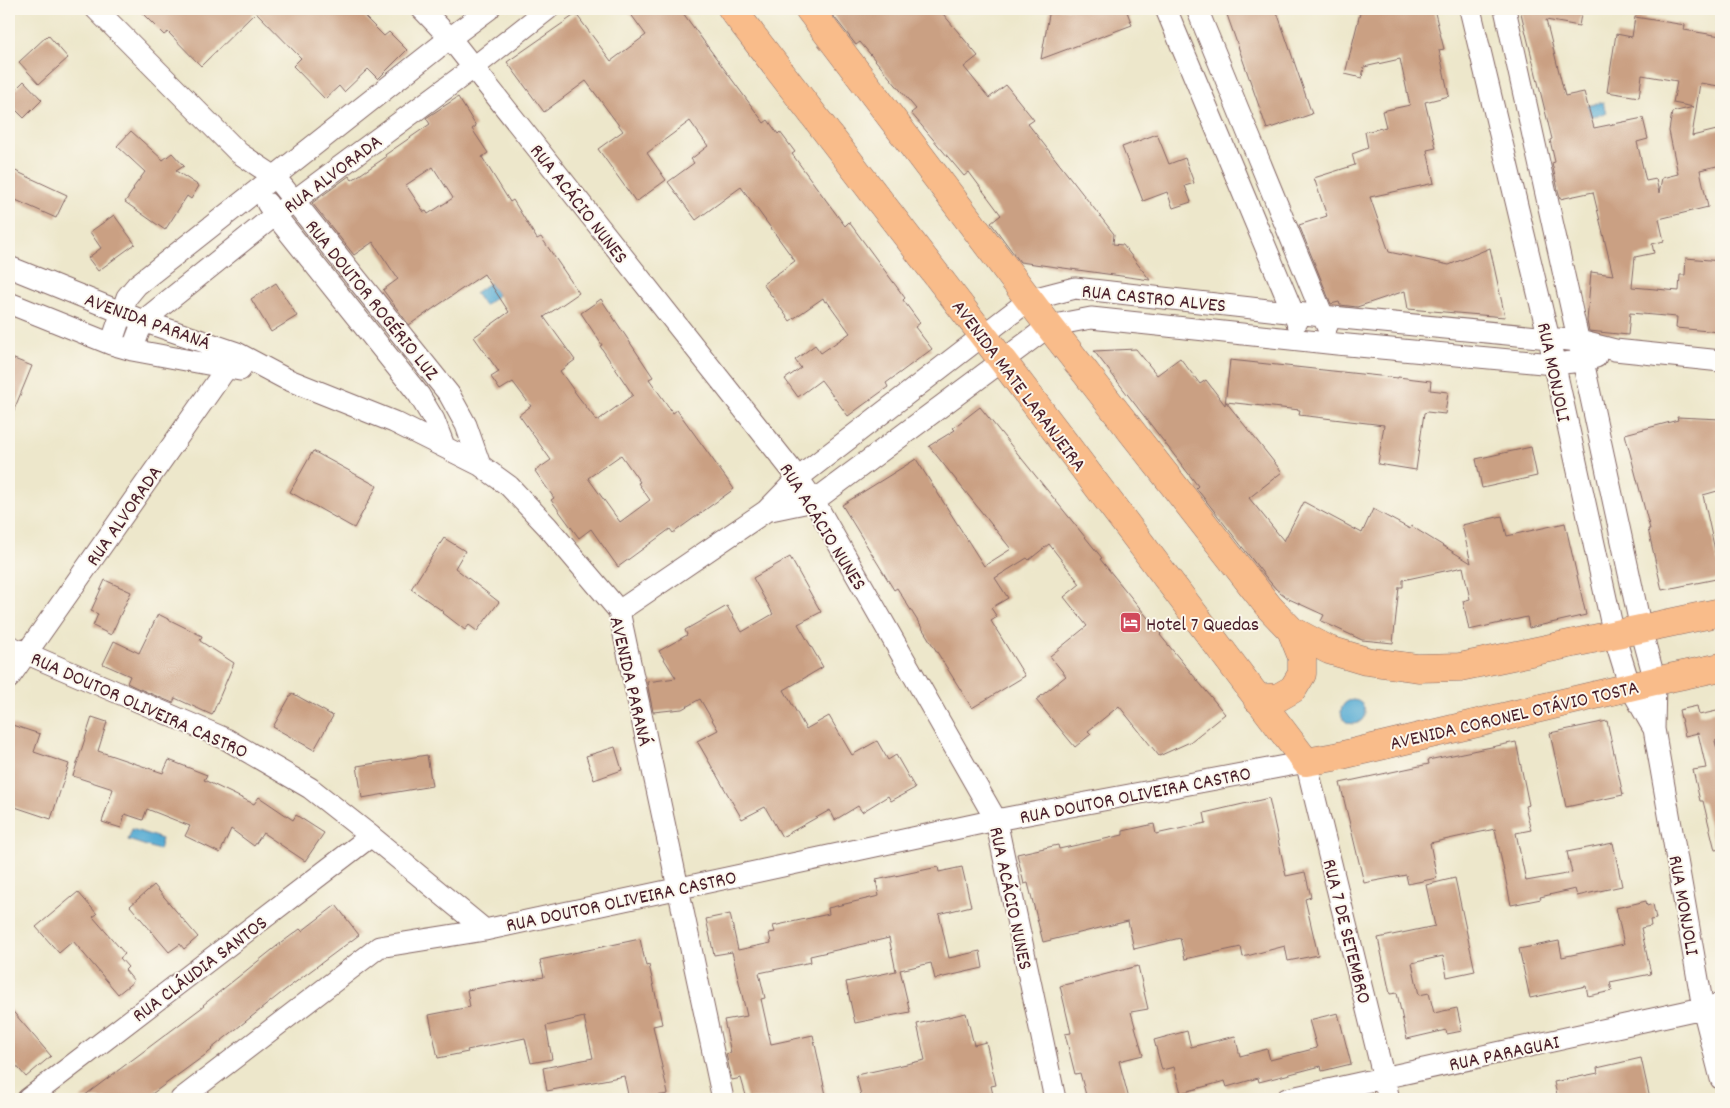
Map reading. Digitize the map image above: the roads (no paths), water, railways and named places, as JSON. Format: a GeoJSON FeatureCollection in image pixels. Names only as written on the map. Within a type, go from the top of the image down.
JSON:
{"type":"FeatureCollection","features":[{"type":"Feature","properties":{"kind":"main road","name":"AVENIDA MATE LARANJEIRA"},"geometry":{"type":"LineString","coordinates":[[732,9],[1002,360],[1306,762]]}},
{"type":"Feature","properties":{"kind":"main road"},"geometry":{"type":"LineString","coordinates":[[809,9],[1048,326],[1269,607],[1291,630],[1329,650],[1366,660],[1418,668],[1460,667],[1721,612]]}},
{"type":"Feature","properties":{"kind":"main road"},"geometry":{"type":"LineString","coordinates":[[1257,699],[1279,697],[1292,689],[1302,674],[1302,657],[1291,630]]}},
{"type":"Feature","properties":{"kind":"main road","name":"AVENIDA CORONEL OTÁVIO TOSTA"},"geometry":{"type":"LineString","coordinates":[[1306,762],[1721,667]]}},
{"type":"Feature","properties":{"kind":"street","name":"RUA DOUTOR ROGÉRIO LUZ"},"geometry":{"type":"LineString","coordinates":[[96,9],[239,153],[275,177],[449,394],[466,425],[480,465]]}},
{"type":"Feature","properties":{"kind":"street","name":"RUA ACÁCIO NUNES"},"geometry":{"type":"LineString","coordinates":[[422,9],[450,38],[798,478],[814,501],[996,820],[1055,1099]]}},
{"type":"Feature","properties":{"kind":"street","name":"RUA ALVORADA"},"geometry":{"type":"LineString","coordinates":[[111,344],[127,297],[137,284],[489,9]]}},
{"type":"Feature","properties":{"kind":"street","name":"RUA ALVORADA"},"geometry":{"type":"LineString","coordinates":[[143,321],[275,216],[473,68],[548,9]]}},
{"type":"Feature","properties":{"kind":"street"},"geometry":{"type":"LineString","coordinates":[[1166,9],[1306,341]]}},
{"type":"Feature","properties":{"kind":"street"},"geometry":{"type":"LineString","coordinates":[[1197,9],[1322,316],[1337,344]]}},
{"type":"Feature","properties":{"kind":"street","name":"RUA MONJOLI"},"geometry":{"type":"LineString","coordinates":[[1470,9],[1549,339],[1614,635],[1643,684]]}},
{"type":"Feature","properties":{"kind":"street","name":"RUA MONJOLI"},"geometry":{"type":"LineString","coordinates":[[1505,9],[1641,629],[1643,684],[1712,1006],[1721,1079]]}},
{"type":"Feature","properties":{"kind":"street"},"geometry":{"type":"LineString","coordinates":[[1211,117],[1238,108]]}},
{"type":"Feature","properties":{"kind":"street","name":"RUA DOUTOR ROGÉRIO LUZ"},"geometry":{"type":"LineString","coordinates":[[239,153],[258,190],[275,216],[419,395],[434,420],[444,446]]}},
{"type":"Feature","properties":{"kind":"street"},"geometry":{"type":"LineString","coordinates":[[1507,163],[1538,157]]}},
{"type":"Feature","properties":{"kind":"street","name":"AVENIDA PARANÁ"},"geometry":{"type":"LineString","coordinates":[[9,267],[143,321],[232,360],[284,378],[394,422],[480,465],[509,486],[619,611],[723,1099]]}},
{"type":"Feature","properties":{"kind":"street","name":"RUA CASTRO ALVES"},"geometry":{"type":"LineString","coordinates":[[619,611],[766,511],[798,478],[1029,300],[1075,288],[1549,339],[1581,351],[1615,350],[1721,361]]}},
{"type":"Feature","properties":{"kind":"street","name":"AVENIDA PARANÁ"},"geometry":{"type":"LineString","coordinates":[[9,303],[111,344],[132,350],[232,360]]}},
{"type":"Feature","properties":{"kind":"street","name":"RUA CASTRO ALVES"},"geometry":{"type":"LineString","coordinates":[[766,511],[814,501],[1048,326],[1090,318],[1306,341],[1553,364],[1581,351]]}},
{"type":"Feature","properties":{"kind":"street"},"geometry":{"type":"LineString","coordinates":[[132,350],[143,321]]}},
{"type":"Feature","properties":{"kind":"street"},"geometry":{"type":"LineString","coordinates":[[1437,353],[1438,328]]}},
{"type":"Feature","properties":{"kind":"street","name":"RUA ALVORADA"},"geometry":{"type":"LineString","coordinates":[[9,678],[17,649],[232,360]]}},
{"type":"Feature","properties":{"kind":"street","name":"RUA DOUTOR OLIVEIRA CASTRO"},"geometry":{"type":"LineString","coordinates":[[17,649],[226,739],[310,788],[485,930],[996,820],[1306,762]]}},
{"type":"Feature","properties":{"kind":"street","name":"RUA 7 DE SETEMBRO"},"geometry":{"type":"LineString","coordinates":[[1306,762],[1389,1099]]}},
{"type":"Feature","properties":{"kind":"street","name":"RUA CLÁUDIA SANTOS"},"geometry":{"type":"LineString","coordinates":[[28,1099],[371,836]]}},
{"type":"Feature","properties":{"kind":"street"},"geometry":{"type":"LineString","coordinates":[[181,1099],[379,947],[485,930]]}},
{"type":"Feature","properties":{"kind":"street","name":"RUA PARAGUAI"},"geometry":{"type":"LineString","coordinates":[[1287,1099],[1712,1006]]}},
{"type":"Feature","properties":{"kind":"water"},"geometry":{"type":"Polygon","coordinates":[[[1603,102],[1606,113],[1585,118],[1583,107],[1603,102]]]}},
{"type":"Feature","properties":{"kind":"water"},"geometry":{"type":"Polygon","coordinates":[[[489,283],[498,295],[484,306],[475,293],[489,283]]]}},
{"type":"Feature","properties":{"kind":"water"},"geometry":{"type":"Polygon","coordinates":[[[1353,700],[1362,703],[1365,712],[1362,721],[1353,724],[1344,721],[1341,712],[1344,703],[1353,700]]]}},
{"type":"Feature","properties":{"kind":"water"},"geometry":{"type":"Polygon","coordinates":[[[132,829],[162,839],[159,850],[128,840],[132,829]]]}},
{"type":"Feature","properties":{"kind":"place","name":"Hotel 7 Quedas"},"geometry":{"type":"Point","coordinates":[1130,623]}}]}
